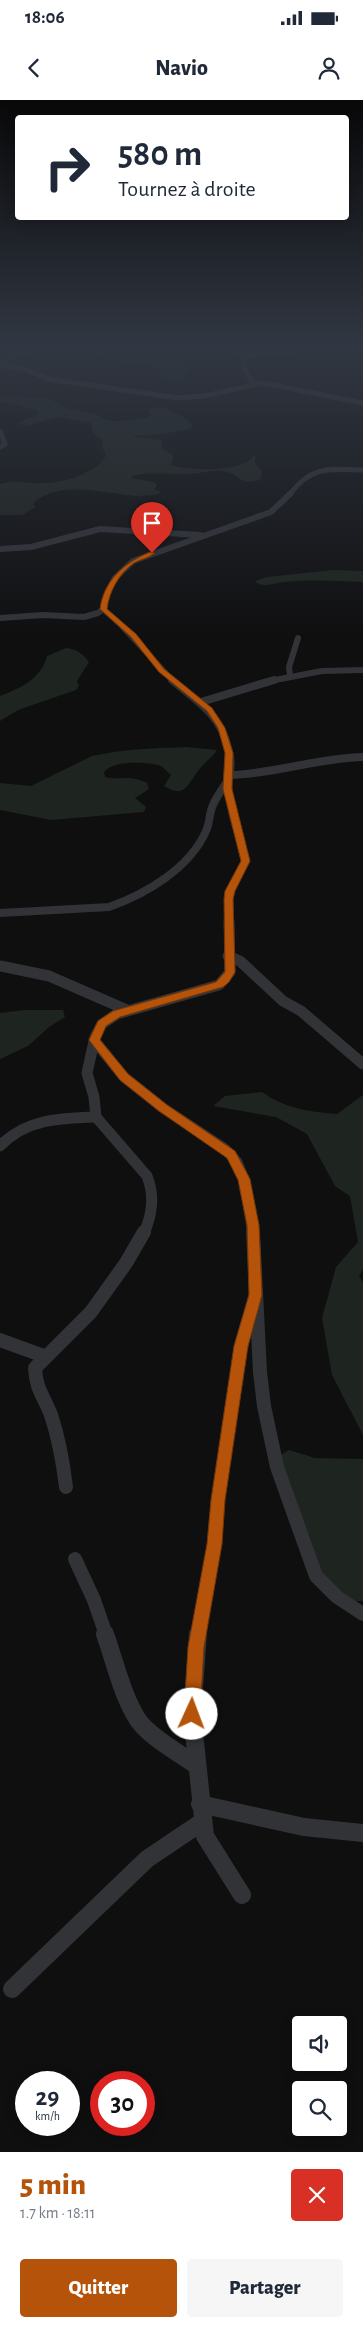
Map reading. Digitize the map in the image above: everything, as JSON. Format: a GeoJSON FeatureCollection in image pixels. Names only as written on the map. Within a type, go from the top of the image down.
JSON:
{"type":"FeatureCollection","features":[{"type":"Feature","properties":{"kind":"street"},"geometry":{"type":"LineString","coordinates":[[0,618],[44,615],[83,617],[96,615],[104,609],[105,596],[126,566],[141,557],[271,512],[285,503],[299,482],[307,475],[328,470],[363,470]]}},
{"type":"Feature","properties":{"kind":"street"},"geometry":{"type":"LineString","coordinates":[[0,549],[31,547],[100,529],[207,535]]}},
{"type":"Feature","properties":{"kind":"street"},"geometry":{"type":"LineString","coordinates":[[66,1487],[60,1447],[50,1412],[36,1385],[35,1368],[44,1356],[70,1335],[87,1316],[139,1242],[149,1222],[153,1207],[151,1185],[147,1176],[138,1163],[96,1117],[94,1097],[87,1073],[94,1040],[102,1024],[108,1018],[126,1010],[219,984],[230,972],[228,956],[230,891],[246,861],[233,816],[228,778],[229,753],[222,728],[210,709],[162,671],[133,636],[104,609]]}},
{"type":"Feature","properties":{"kind":"street"},"geometry":{"type":"LineString","coordinates":[[290,675],[289,667],[298,638]]}},
{"type":"Feature","properties":{"kind":"street"},"geometry":{"type":"LineString","coordinates":[[201,702],[290,675],[316,671],[363,670]]}},
{"type":"Feature","properties":{"kind":"street"},"geometry":{"type":"LineString","coordinates":[[0,913],[99,909],[122,902],[184,863],[206,832],[214,802],[228,778],[344,756],[363,757]]}},
{"type":"Feature","properties":{"kind":"street"},"geometry":{"type":"LineString","coordinates":[[228,956],[240,961],[252,975],[283,1001],[300,1011],[363,1064]]}},
{"type":"Feature","properties":{"kind":"street"},"geometry":{"type":"LineString","coordinates":[[0,966],[31,971],[83,990],[126,1010]]}},
{"type":"Feature","properties":{"kind":"street"},"geometry":{"type":"LineString","coordinates":[[94,1040],[124,1077],[163,1108],[225,1149],[237,1162],[244,1179],[253,1225],[264,1406],[270,1439],[285,1495],[319,1581],[336,1597],[363,1614]]}},
{"type":"Feature","properties":{"kind":"street"},"geometry":{"type":"LineString","coordinates":[[0,1146],[13,1134],[33,1124],[68,1118],[96,1117]]}},
{"type":"Feature","properties":{"kind":"street"},"geometry":{"type":"LineString","coordinates":[[242,1895],[212,1848],[202,1822],[192,1714],[196,1647],[214,1544],[218,1500],[241,1346],[256,1295]]}},
{"type":"Feature","properties":{"kind":"street"},"geometry":{"type":"LineString","coordinates":[[0,1340],[44,1356]]}},
{"type":"Feature","properties":{"kind":"street"},"geometry":{"type":"LineString","coordinates":[[75,1559],[94,1600],[125,1693],[139,1721],[196,1765]]}},
{"type":"Feature","properties":{"kind":"street"},"geometry":{"type":"LineString","coordinates":[[200,1804],[304,1827],[363,1833]]}},
{"type":"Feature","properties":{"kind":"street"},"geometry":{"type":"LineString","coordinates":[[12,1988],[147,1859],[202,1822]]}},
{"type":"Feature","properties":{"kind":"shaded area"},"geometry":{"type":"Polygon","coordinates":[[[102,444],[162,444],[162,448],[174,456],[171,465],[203,469],[228,468],[249,461],[255,455],[255,463],[262,471],[261,479],[249,482],[244,481],[233,474],[222,471],[191,474],[152,473],[132,476],[131,478],[154,482],[157,485],[154,490],[160,491],[159,494],[136,496],[83,490],[57,491],[45,495],[34,502],[33,505],[36,507],[22,515],[0,515],[0,484],[11,482],[51,483],[79,476],[96,467],[102,461],[106,455],[102,444]]]}},
{"type":"Feature","properties":{"kind":"shaded area"},"geometry":{"type":"Polygon","coordinates":[[[333,570],[363,571],[363,582],[309,581],[265,585],[255,581],[267,577],[333,570]]]}},
{"type":"Feature","properties":{"kind":"shaded area"},"geometry":{"type":"Polygon","coordinates":[[[66,648],[79,652],[89,662],[77,681],[79,686],[76,690],[18,710],[0,721],[0,696],[29,682],[40,671],[47,656],[66,648]]]}},
{"type":"Feature","properties":{"kind":"shaded area"},"geometry":{"type":"Polygon","coordinates":[[[187,747],[217,750],[200,768],[185,789],[181,791],[171,790],[164,786],[171,775],[158,765],[145,763],[122,764],[115,765],[104,772],[105,777],[130,778],[147,783],[149,789],[135,798],[146,807],[144,812],[51,820],[0,810],[0,783],[31,786],[92,756],[140,749],[187,747]]]}},
{"type":"Feature","properties":{"kind":"shaded area"},"geometry":{"type":"Polygon","coordinates":[[[24,1010],[63,1010],[65,1017],[49,1027],[28,1046],[0,1059],[0,1013],[24,1010]]]}},
{"type":"Feature","properties":{"kind":"shaded area"},"geometry":{"type":"Polygon","coordinates":[[[262,1092],[279,1102],[298,1108],[337,1114],[363,1095],[363,1269],[359,1276],[363,1282],[363,1435],[332,1375],[322,1318],[336,1267],[358,1242],[350,1196],[335,1186],[307,1134],[276,1117],[213,1106],[225,1096],[262,1092]]]}},
{"type":"Feature","properties":{"kind":"shaded area"},"geometry":{"type":"Polygon","coordinates":[[[289,1450],[315,1458],[363,1459],[363,1601],[335,1601],[295,1530],[277,1457],[289,1450]]]}},
{"type":"Feature","properties":{"kind":"route"},"geometry":{"type":"LineString","coordinates":[[152,553],[132,562],[119,573],[105,596],[104,609],[121,623],[162,671],[210,709],[222,728],[229,753],[227,789],[239,841],[244,849],[246,861],[230,891],[228,951],[230,972],[226,980],[219,984],[126,1010],[108,1018],[102,1024],[94,1040],[109,1057],[117,1071],[124,1077],[163,1108],[225,1149],[231,1155],[237,1162],[244,1179],[253,1225],[256,1295],[250,1308],[241,1346],[218,1500],[214,1544],[196,1647],[192,1714]]}}]}
